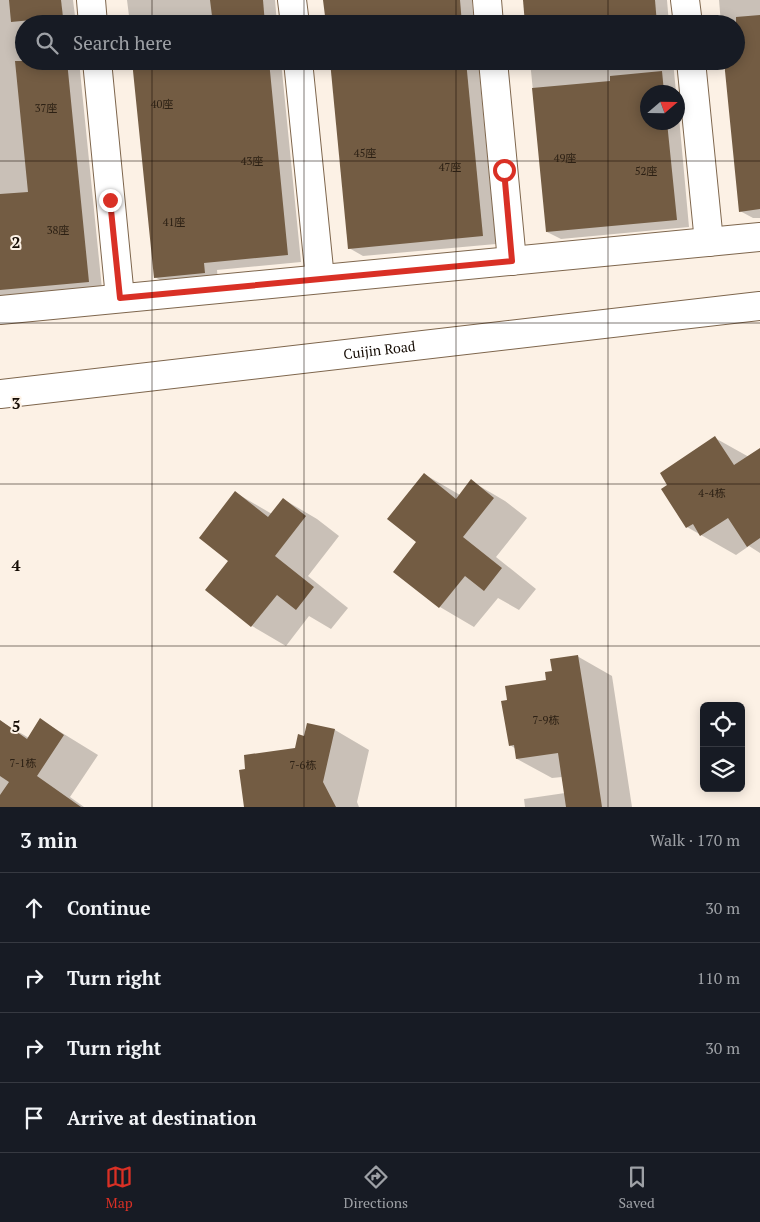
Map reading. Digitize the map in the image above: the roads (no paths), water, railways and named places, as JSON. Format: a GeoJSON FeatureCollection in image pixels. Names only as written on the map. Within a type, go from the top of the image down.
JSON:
{"type":"FeatureCollection","features":[{"type":"Feature","properties":{"kind":"street"},"geometry":{"type":"LineString","coordinates":[[91,0],[92,15]]}},
{"type":"Feature","properties":{"kind":"street"},"geometry":{"type":"LineString","coordinates":[[292,0],[294,15]]}},
{"type":"Feature","properties":{"kind":"street"},"geometry":{"type":"LineString","coordinates":[[487,0],[488,15]]}},
{"type":"Feature","properties":{"kind":"street"},"geometry":{"type":"LineString","coordinates":[[685,0],[687,15]]}},
{"type":"Feature","properties":{"kind":"street"},"geometry":{"type":"LineString","coordinates":[[98,70],[120,298]]}},
{"type":"Feature","properties":{"kind":"street"},"geometry":{"type":"LineString","coordinates":[[299,70],[320,279]]}},
{"type":"Feature","properties":{"kind":"street"},"geometry":{"type":"LineString","coordinates":[[494,70],[512,261]]}},
{"type":"Feature","properties":{"kind":"street"},"geometry":{"type":"LineString","coordinates":[[692,70],[709,242]]}},
{"type":"Feature","properties":{"kind":"street"},"geometry":{"type":"LineString","coordinates":[[0,310],[760,237]]}},
{"type":"Feature","properties":{"kind":"street","name":"Cuijin Road"},"geometry":{"type":"LineString","coordinates":[[0,394],[760,306]]}}]}
